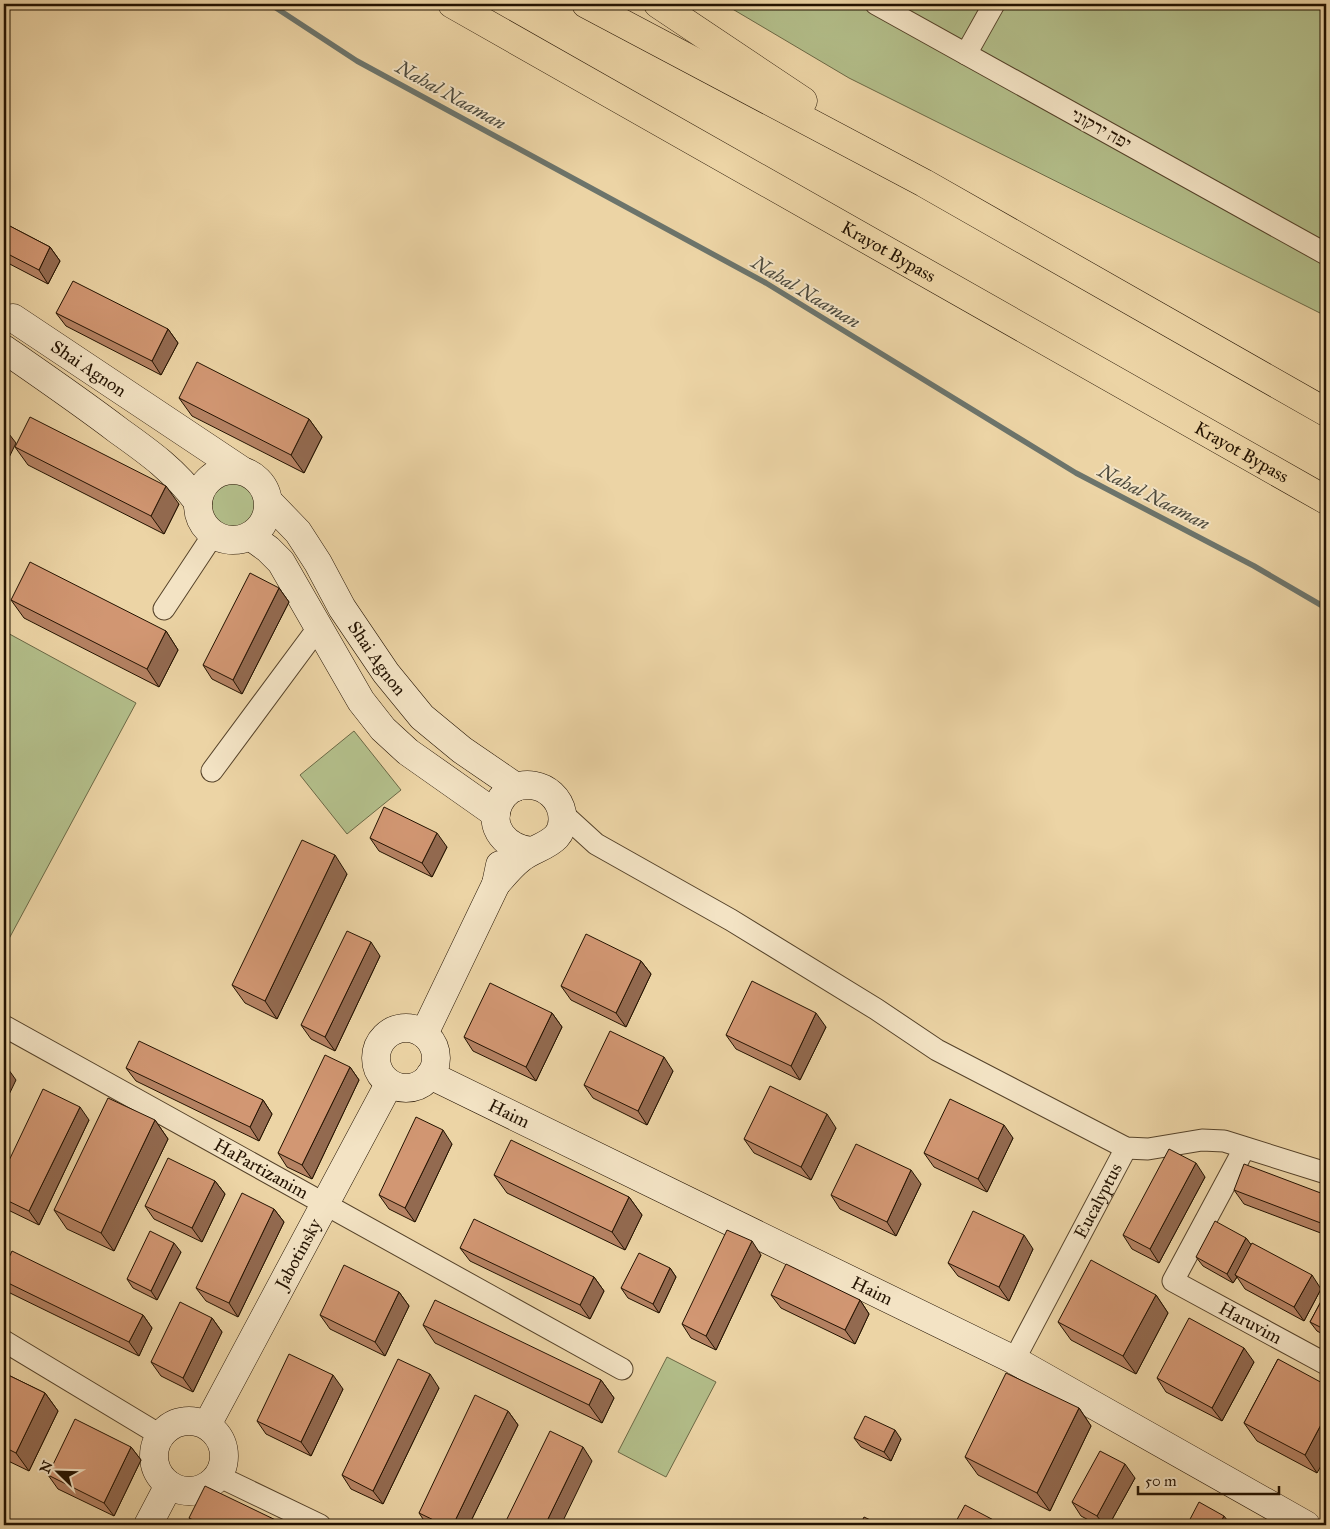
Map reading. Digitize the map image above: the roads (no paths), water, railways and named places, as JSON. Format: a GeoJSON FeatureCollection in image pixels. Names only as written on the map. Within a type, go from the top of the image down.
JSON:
{"type":"FeatureCollection","features":[{"type":"Feature","properties":{"kind":"highway","name":"Krayot Bypass"},"geometry":{"type":"LineString","coordinates":[[452,4],[1326,500]]}},
{"type":"Feature","properties":{"kind":"highway"},"geometry":{"type":"LineString","coordinates":[[586,4],[924,183],[1326,412]]}},
{"type":"Feature","properties":{"kind":"highway"},"geometry":{"type":"LineString","coordinates":[[658,4],[924,183]]}},
{"type":"Feature","properties":{"kind":"street","name":"יפה ירקוני"},"geometry":{"type":"LineString","coordinates":[[876,4],[1326,254]]}},
{"type":"Feature","properties":{"kind":"street"},"geometry":{"type":"LineString","coordinates":[[966,54],[994,4]]}},
{"type":"Feature","properties":{"kind":"street"},"geometry":{"type":"LineString","coordinates":[[4,349],[13,334],[14,326],[8,311]]}},
{"type":"Feature","properties":{"kind":"street","name":"Shai Agnon"},"geometry":{"type":"LineString","coordinates":[[8,311],[241,470]]}},
{"type":"Feature","properties":{"kind":"street","name":"Shai Agnon"},"geometry":{"type":"LineString","coordinates":[[4,349],[67,391],[159,460],[174,473],[198,502]]}},
{"type":"Feature","properties":{"kind":"street"},"geometry":{"type":"LineString","coordinates":[[229,470],[241,470],[252,474],[260,481],[266,491],[269,502],[268,514],[264,523],[258,531],[241,540],[222,539],[213,534],[204,526],[199,514],[198,502],[201,490],[208,480],[217,473],[229,470]]}},
{"type":"Feature","properties":{"kind":"street","name":"Shai Agnon"},"geometry":{"type":"LineString","coordinates":[[269,502],[298,532],[342,608],[386,673],[422,717],[462,750],[516,787]]}},
{"type":"Feature","properties":{"kind":"street"},"geometry":{"type":"LineString","coordinates":[[164,609],[213,534]]}},
{"type":"Feature","properties":{"kind":"street","name":"Shai Agnon"},"geometry":{"type":"LineString","coordinates":[[250,536],[268,549],[281,562],[361,701],[383,729],[408,752],[499,825]]}},
{"type":"Feature","properties":{"kind":"street"},"geometry":{"type":"LineString","coordinates":[[212,771],[318,628]]}},
{"type":"Feature","properties":{"kind":"street"},"geometry":{"type":"LineString","coordinates":[[424,1034],[496,884],[501,856],[499,803],[506,794],[516,787],[527,784],[538,785],[549,791],[558,801],[562,813],[558,834],[519,859],[496,884]]}},
{"type":"Feature","properties":{"kind":"street"},"geometry":{"type":"LineString","coordinates":[[562,813],[596,844],[731,920],[876,1009],[937,1050],[1126,1148]]}},
{"type":"Feature","properties":{"kind":"street"},"geometry":{"type":"LineString","coordinates":[[499,825],[510,844],[520,850],[541,846],[596,844]]}},
{"type":"Feature","properties":{"kind":"street","name":"HaPartizanim"},"geometry":{"type":"LineString","coordinates":[[4,1026],[622,1369]]}},
{"type":"Feature","properties":{"kind":"street"},"geometry":{"type":"LineString","coordinates":[[404,1028],[414,1029],[424,1034],[432,1043],[436,1054],[435,1065],[430,1076],[422,1084],[412,1088],[400,1088],[389,1084],[377,1066],[378,1046],[394,1031],[404,1028]]}},
{"type":"Feature","properties":{"kind":"street","name":"Haim"},"geometry":{"type":"LineString","coordinates":[[430,1076],[1014,1360],[1306,1525]]}},
{"type":"Feature","properties":{"kind":"street","name":"Jabotinsky"},"geometry":{"type":"LineString","coordinates":[[207,1425],[389,1084]]}},
{"type":"Feature","properties":{"kind":"street","name":"Eucalyptus"},"geometry":{"type":"LineString","coordinates":[[1014,1360],[1126,1148],[1148,1149],[1202,1140],[1224,1141],[1244,1149],[1326,1173]]}},
{"type":"Feature","properties":{"kind":"street","name":"Haruvim"},"geometry":{"type":"LineString","coordinates":[[1244,1149],[1173,1281],[1326,1364]]}},
{"type":"Feature","properties":{"kind":"street"},"geometry":{"type":"LineString","coordinates":[[4,1341],[160,1435]]}},
{"type":"Feature","properties":{"kind":"street"},"geometry":{"type":"LineString","coordinates":[[182,1421],[195,1421],[207,1425],[216,1432],[222,1442],[223,1465],[218,1476],[208,1485],[196,1490],[182,1490],[169,1485],[161,1478],[154,1462],[155,1445],[160,1435],[170,1426],[182,1421]]}},
{"type":"Feature","properties":{"kind":"street"},"geometry":{"type":"LineString","coordinates":[[218,1476],[320,1525]]}},
{"type":"Feature","properties":{"kind":"street"},"geometry":{"type":"LineString","coordinates":[[148,1525],[169,1485]]}},
{"type":"Feature","properties":{"kind":"waterway","name":"Nahal Naaman"},"geometry":{"type":"LineString","coordinates":[[270,4],[357,61],[766,283],[1076,473],[1254,566],[1326,608]]}}]}
